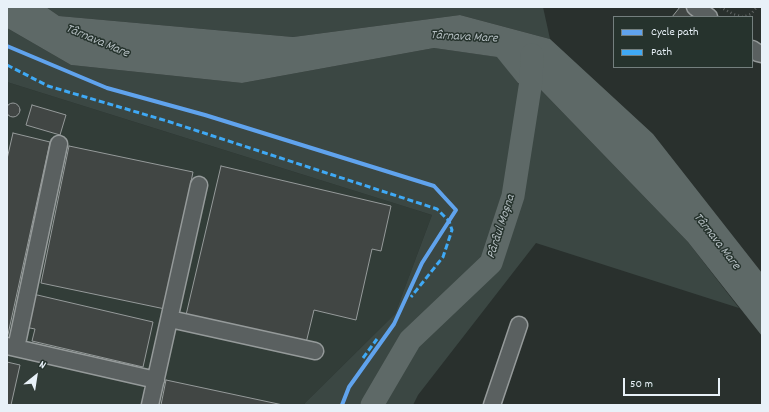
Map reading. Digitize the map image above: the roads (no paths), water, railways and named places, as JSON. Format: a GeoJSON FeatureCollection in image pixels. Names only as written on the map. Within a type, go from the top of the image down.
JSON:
{"type":"FeatureCollection","features":[{"type":"Feature","properties":{"kind":"street"},"geometry":{"type":"LineString","coordinates":[[695,7],[707,16]]}},
{"type":"Feature","properties":{"kind":"street"},"geometry":{"type":"LineString","coordinates":[[753,50],[762,54]]}},
{"type":"Feature","properties":{"kind":"street"},"geometry":{"type":"LineString","coordinates":[[59,144],[11,347],[156,380]]}},
{"type":"Feature","properties":{"kind":"street"},"geometry":{"type":"LineString","coordinates":[[150,405],[199,185]]}},
{"type":"Feature","properties":{"kind":"street"},"geometry":{"type":"LineString","coordinates":[[170,319],[315,351]]}},
{"type":"Feature","properties":{"kind":"street"},"geometry":{"type":"LineString","coordinates":[[492,405],[519,325]]}},
{"type":"Feature","properties":{"kind":"water","name":"Târnava Mare"},"geometry":{"type":"Polygon","coordinates":[[[7,7],[46,7],[59,16],[293,37],[460,15],[550,39],[653,134],[762,273],[762,336],[688,242],[540,89],[518,83],[497,57],[434,48],[242,83],[71,65],[7,28],[7,7]]]}},
{"type":"Feature","properties":{"kind":"waterway","name":"Pârâul Moșna"},"geometry":{"type":"LineString","coordinates":[[372,405],[410,340],[491,263],[513,196],[531,81],[532,55]]}}]}
